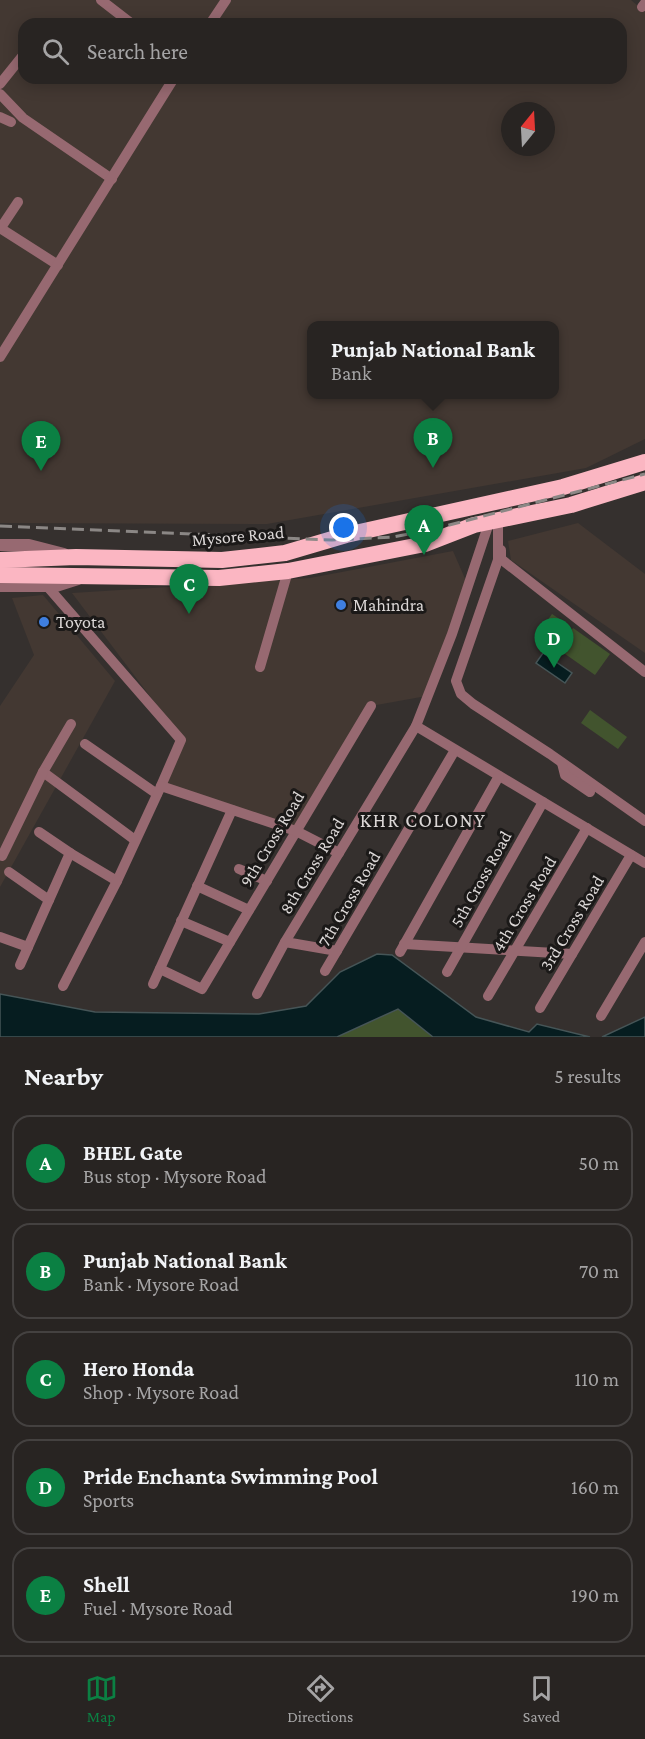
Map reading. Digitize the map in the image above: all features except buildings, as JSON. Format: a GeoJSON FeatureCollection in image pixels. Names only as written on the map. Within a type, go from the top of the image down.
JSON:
{"type":"FeatureCollection","features":[{"type":"Feature","properties":{"kind":"highway","name":"Mysore Road"},"geometry":{"type":"LineString","coordinates":[[0,560],[76,557],[222,560],[285,553],[346,535],[563,487],[645,462]]}},
{"type":"Feature","properties":{"kind":"highway"},"geometry":{"type":"LineString","coordinates":[[0,575],[49,580],[84,577],[219,578],[288,571],[425,544],[474,525],[643,487]]}},
{"type":"Feature","properties":{"kind":"street"},"geometry":{"type":"LineString","coordinates":[[101,0],[124,18]]}},
{"type":"Feature","properties":{"kind":"street"},"geometry":{"type":"LineString","coordinates":[[214,18],[226,0]]}},
{"type":"Feature","properties":{"kind":"street"},"geometry":{"type":"LineString","coordinates":[[0,84],[18,62]]}},
{"type":"Feature","properties":{"kind":"street"},"geometry":{"type":"LineString","coordinates":[[0,357],[170,84]]}},
{"type":"Feature","properties":{"kind":"street"},"geometry":{"type":"LineString","coordinates":[[0,94],[23,118],[112,180]]}},
{"type":"Feature","properties":{"kind":"street"},"geometry":{"type":"LineString","coordinates":[[0,117],[11,122]]}},
{"type":"Feature","properties":{"kind":"street"},"geometry":{"type":"LineString","coordinates":[[18,202],[0,228],[58,265]]}},
{"type":"Feature","properties":{"kind":"street"},"geometry":{"type":"LineString","coordinates":[[496,521],[501,559],[645,672]]}},
{"type":"Feature","properties":{"kind":"street"},"geometry":{"type":"LineString","coordinates":[[496,521],[498,560],[456,681],[461,694],[472,704],[645,821]]}},
{"type":"Feature","properties":{"kind":"street","name":"8th Cross Road"},"geometry":{"type":"LineString","coordinates":[[257,994],[285,942],[416,726],[496,521]]}},
{"type":"Feature","properties":{"kind":"street","name":"Mysore Road"},"geometry":{"type":"LineString","coordinates":[[0,545],[29,545],[76,557]]}},
{"type":"Feature","properties":{"kind":"street"},"geometry":{"type":"LineString","coordinates":[[260,667],[288,571]]}},
{"type":"Feature","properties":{"kind":"street"},"geometry":{"type":"LineString","coordinates":[[0,586],[49,580],[181,740],[117,880],[63,986]]}},
{"type":"Feature","properties":{"kind":"street","name":"9th Cross Road"},"geometry":{"type":"LineString","coordinates":[[160,969],[202,989],[370,706]]}},
{"type":"Feature","properties":{"kind":"street"},"geometry":{"type":"LineString","coordinates":[[2,856],[43,772],[71,724]]}},
{"type":"Feature","properties":{"kind":"street"},"geometry":{"type":"LineString","coordinates":[[416,726],[645,863]]}},
{"type":"Feature","properties":{"kind":"street"},"geometry":{"type":"LineString","coordinates":[[85,744],[159,790],[296,831],[339,853]]}},
{"type":"Feature","properties":{"kind":"street","name":"7th Cross Road"},"geometry":{"type":"LineString","coordinates":[[325,971],[455,750]]}},
{"type":"Feature","properties":{"kind":"street"},"geometry":{"type":"LineString","coordinates":[[562,763],[565,775],[593,794]]}},
{"type":"Feature","properties":{"kind":"street"},"geometry":{"type":"LineString","coordinates":[[43,772],[135,840]]}},
{"type":"Feature","properties":{"kind":"street"},"geometry":{"type":"LineString","coordinates":[[499,776],[402,948],[461,948],[572,954]]}},
{"type":"Feature","properties":{"kind":"street","name":"5th Cross Road"},"geometry":{"type":"LineString","coordinates":[[447,972],[543,802]]}},
{"type":"Feature","properties":{"kind":"street"},"geometry":{"type":"LineString","coordinates":[[153,984],[232,810]]}},
{"type":"Feature","properties":{"kind":"street","name":"4th Cross Road"},"geometry":{"type":"LineString","coordinates":[[488,996],[587,828]]}},
{"type":"Feature","properties":{"kind":"street"},"geometry":{"type":"LineString","coordinates":[[39,832],[117,880]]}},
{"type":"Feature","properties":{"kind":"street"},"geometry":{"type":"LineString","coordinates":[[21,965],[70,853]]}},
{"type":"Feature","properties":{"kind":"street","name":"3rd Cross Road"},"geometry":{"type":"LineString","coordinates":[[540,1008],[631,855]]}},
{"type":"Feature","properties":{"kind":"street"},"geometry":{"type":"LineString","coordinates":[[239,869],[267,881]]}},
{"type":"Feature","properties":{"kind":"street"},"geometry":{"type":"LineString","coordinates":[[9,872],[49,900]]}},
{"type":"Feature","properties":{"kind":"street"},"geometry":{"type":"LineString","coordinates":[[197,886],[249,910]]}},
{"type":"Feature","properties":{"kind":"street"},"geometry":{"type":"LineString","coordinates":[[181,921],[230,942]]}},
{"type":"Feature","properties":{"kind":"street"},"geometry":{"type":"LineString","coordinates":[[410,932],[425,939]]}},
{"type":"Feature","properties":{"kind":"street"},"geometry":{"type":"LineString","coordinates":[[0,937],[28,947]]}},
{"type":"Feature","properties":{"kind":"street"},"geometry":{"type":"LineString","coordinates":[[285,942],[338,951]]}},
{"type":"Feature","properties":{"kind":"street"},"geometry":{"type":"LineString","coordinates":[[601,1016],[645,942]]}},
{"type":"Feature","properties":{"kind":"shaded area"},"geometry":{"type":"Polygon","coordinates":[[[0,0],[631,0],[645,12],[645,439],[586,468],[267,524],[0,523],[0,0]]]}},
{"type":"Feature","properties":{"kind":"shaded area"},"geometry":{"type":"Polygon","coordinates":[[[578,523],[645,574],[645,653],[511,560],[508,541],[578,523]]]}},
{"type":"Feature","properties":{"kind":"shaded area"},"geometry":{"type":"Polygon","coordinates":[[[453,551],[466,581],[432,695],[371,706],[296,829],[164,785],[180,736],[72,593],[310,578],[453,551]]]}},
{"type":"Feature","properties":{"kind":"shaded area"},"geometry":{"type":"Polygon","coordinates":[[[43,595],[115,681],[0,887],[0,706],[34,655],[12,598],[43,595]]]}},
{"type":"Feature","properties":{"kind":"green space"},"geometry":{"type":"Polygon","coordinates":[[[552,614],[570,626],[556,647],[538,634],[552,614]]]}},
{"type":"Feature","properties":{"kind":"green space"},"geometry":{"type":"Polygon","coordinates":[[[573,628],[610,654],[595,675],[558,649],[573,628]]]}},
{"type":"Feature","properties":{"kind":"green space"},"geometry":{"type":"Polygon","coordinates":[[[590,710],[627,737],[618,749],[581,723],[590,710]]]}},
{"type":"Feature","properties":{"kind":"green space"},"geometry":{"type":"Polygon","coordinates":[[[398,1009],[433,1037],[337,1037],[398,1009]]]}},
{"type":"Feature","properties":{"kind":"water"},"geometry":{"type":"Polygon","coordinates":[[[543,653],[572,673],[565,683],[536,663],[543,653]]]}},
{"type":"Feature","properties":{"kind":"water"},"geometry":{"type":"Polygon","coordinates":[[[377,954],[392,955],[476,1017],[529,1032],[537,1024],[590,1037],[433,1037],[398,1009],[337,1037],[0,1037],[0,994],[95,1012],[259,1014],[306,1006],[340,972],[377,954]]]}},
{"type":"Feature","properties":{"kind":"water"},"geometry":{"type":"Polygon","coordinates":[[[645,1017],[645,1037],[602,1037],[645,1017]]]}},
{"type":"Feature","properties":{"kind":"railway"},"geometry":{"type":"LineString","coordinates":[[0,526],[332,540],[393,537],[434,529],[645,474]]}},
{"type":"Feature","properties":{"kind":"place","name":"Punjab National Bank"},"geometry":{"type":"Point","coordinates":[433,468]}},
{"type":"Feature","properties":{"kind":"place","name":"Shell"},"geometry":{"type":"Point","coordinates":[41,471]}},
{"type":"Feature","properties":{"kind":"place","name":"BHEL Gate"},"geometry":{"type":"Point","coordinates":[424,555]}},
{"type":"Feature","properties":{"kind":"place","name":"Mahindra"},"geometry":{"type":"Point","coordinates":[341,605]}},
{"type":"Feature","properties":{"kind":"place","name":"Hero Honda"},"geometry":{"type":"Point","coordinates":[189,614]}},
{"type":"Feature","properties":{"kind":"place","name":"Toyota"},"geometry":{"type":"Point","coordinates":[44,622]}},
{"type":"Feature","properties":{"kind":"place","name":"Pride Enchanta Swimming Pool"},"geometry":{"type":"Point","coordinates":[554,668]}},
{"type":"Feature","properties":{"kind":"district","name":"KHR COLONY"},"geometry":{"type":"Point","coordinates":[423,820]}}]}
